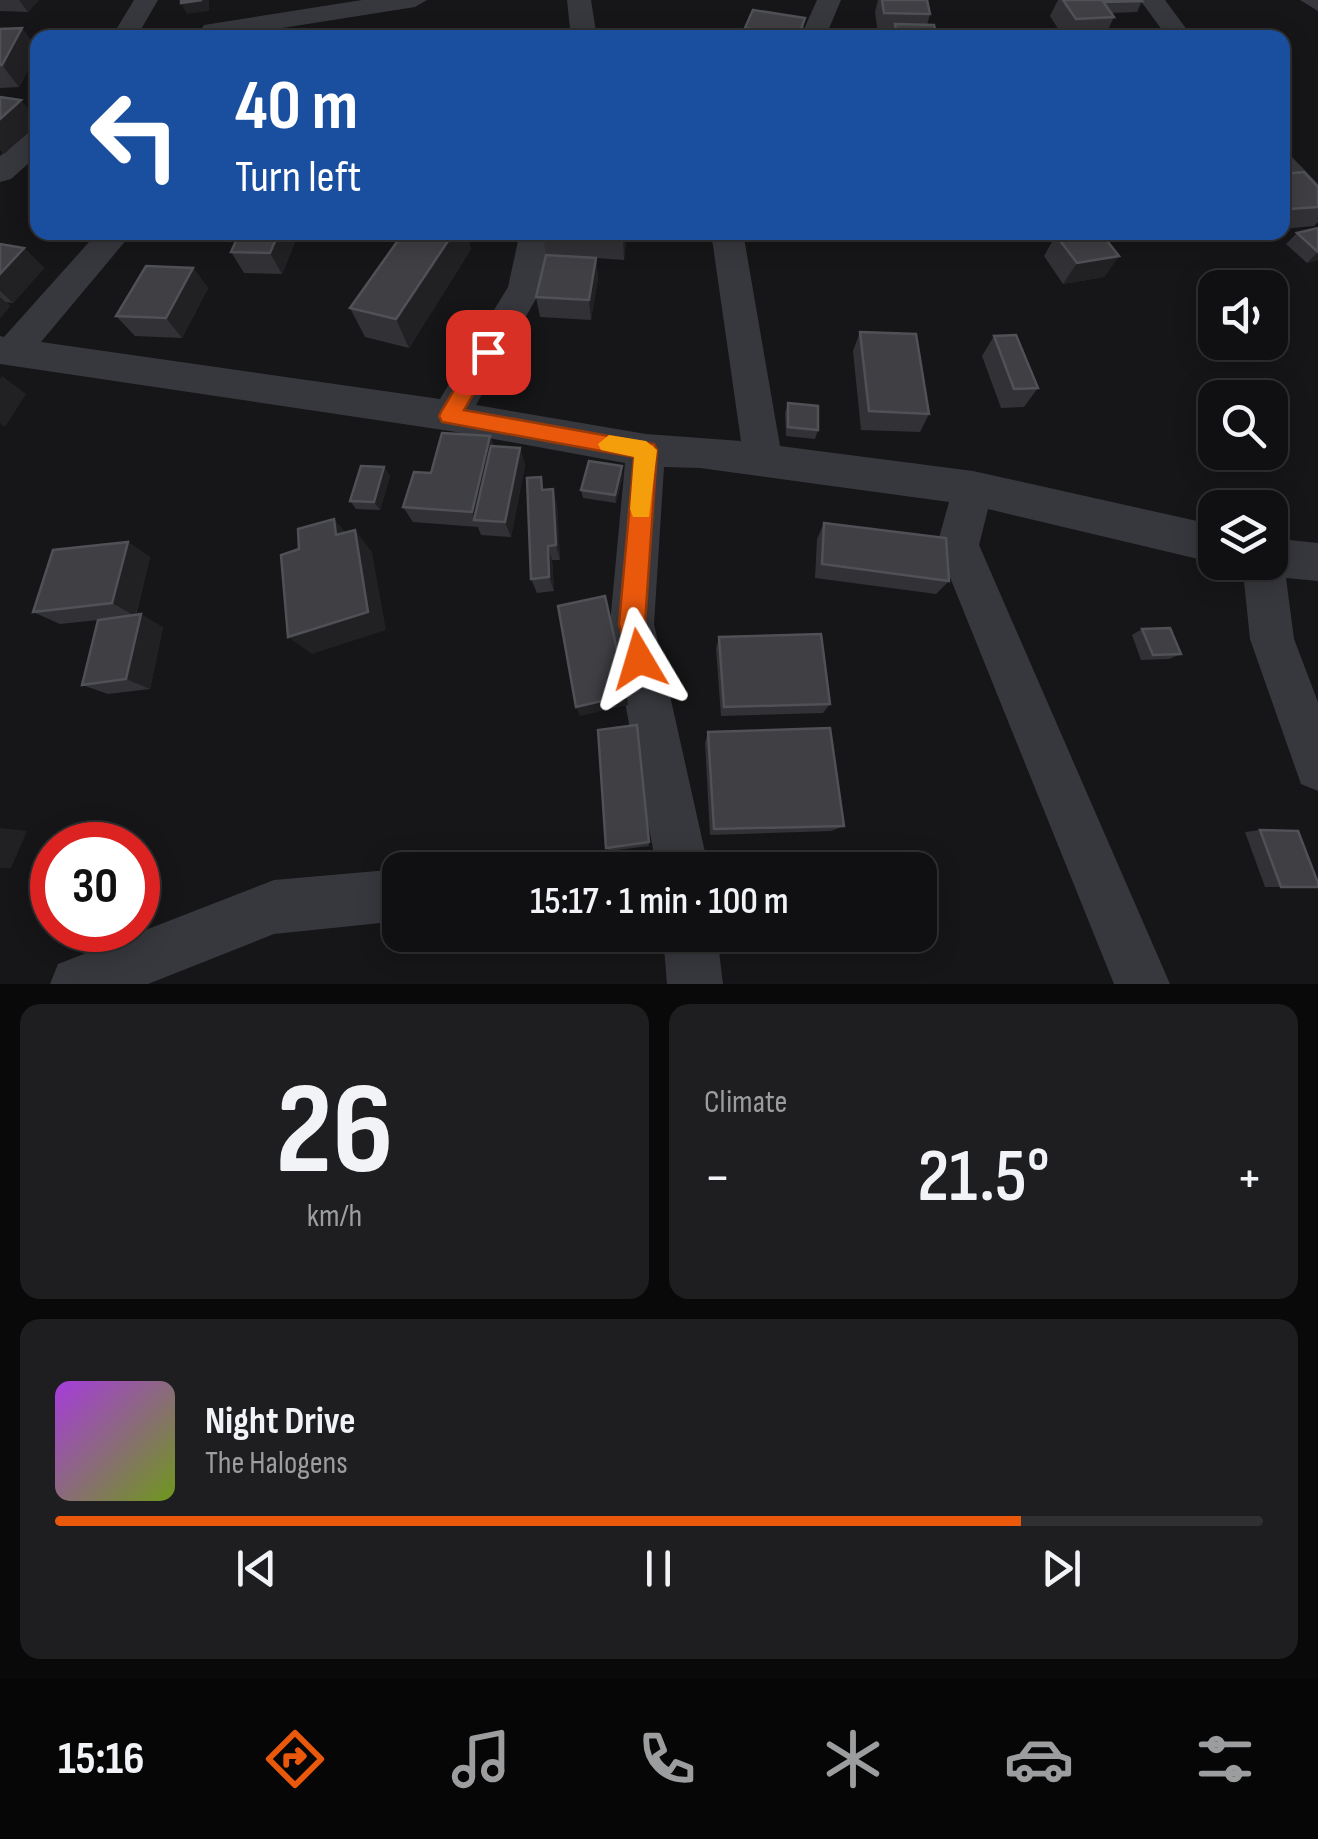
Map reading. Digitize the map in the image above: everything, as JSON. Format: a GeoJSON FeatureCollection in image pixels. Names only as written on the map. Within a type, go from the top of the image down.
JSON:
{"type":"FeatureCollection","features":[{"type":"Feature","properties":{"kind":"street"},"geometry":{"type":"LineString","coordinates":[[128,30],[146,0]]}},
{"type":"Feature","properties":{"kind":"street"},"geometry":{"type":"LineString","coordinates":[[213,30],[414,0]]}},
{"type":"Feature","properties":{"kind":"street"},"geometry":{"type":"LineString","coordinates":[[579,0],[583,30]]}},
{"type":"Feature","properties":{"kind":"street"},"geometry":{"type":"LineString","coordinates":[[816,30],[829,0]]}},
{"type":"Feature","properties":{"kind":"street"},"geometry":{"type":"LineString","coordinates":[[1152,0],[1175,30]]}},
{"type":"Feature","properties":{"kind":"street"},"geometry":{"type":"LineString","coordinates":[[0,172],[30,146]]}},
{"type":"Feature","properties":{"kind":"street"},"geometry":{"type":"LineString","coordinates":[[1290,172],[1318,202]]}},
{"type":"Feature","properties":{"kind":"street"},"geometry":{"type":"LineString","coordinates":[[6,351],[110,240]]}},
{"type":"Feature","properties":{"kind":"street"},"geometry":{"type":"LineString","coordinates":[[450,416],[525,288],[534,240]]}},
{"type":"Feature","properties":{"kind":"street"},"geometry":{"type":"LineString","coordinates":[[728,240],[762,460]]}},
{"type":"Feature","properties":{"kind":"street"},"geometry":{"type":"LineString","coordinates":[[6,351],[450,416],[646,450],[762,460],[973,488],[1198,540]]}},
{"type":"Feature","properties":{"kind":"street"},"geometry":{"type":"LineString","coordinates":[[646,450],[632,624],[672,852]]}},
{"type":"Feature","properties":{"kind":"street"},"geometry":{"type":"LineString","coordinates":[[973,488],[958,545],[1142,984]]}},
{"type":"Feature","properties":{"kind":"street"},"geometry":{"type":"LineString","coordinates":[[1288,559],[1318,562]]}},
{"type":"Feature","properties":{"kind":"street"},"geometry":{"type":"LineString","coordinates":[[1265,580],[1272,639],[1318,767]]}},
{"type":"Feature","properties":{"kind":"street"},"geometry":{"type":"LineString","coordinates":[[78,984],[274,907],[382,897]]}},
{"type":"Feature","properties":{"kind":"street"},"geometry":{"type":"LineString","coordinates":[[692,952],[696,984]]}},
{"type":"Feature","properties":{"kind":"building"},"geometry":{"type":"Polygon","coordinates":[[[882,0],[927,0],[930,14],[884,13],[882,0]]]}},
{"type":"Feature","properties":{"kind":"building"},"geometry":{"type":"Polygon","coordinates":[[[1063,0],[1102,0],[1114,17],[1076,19],[1063,0]]]}},
{"type":"Feature","properties":{"kind":"building"},"geometry":{"type":"Polygon","coordinates":[[[753,10],[805,18],[801,30],[745,28],[753,10]]]}},
{"type":"Feature","properties":{"kind":"building"},"geometry":{"type":"Polygon","coordinates":[[[895,24],[934,25],[935,30],[896,30],[895,24]]]}},
{"type":"Feature","properties":{"kind":"building"},"geometry":{"type":"Polygon","coordinates":[[[22,28],[2,65],[0,65],[0,29],[22,28]]]}},
{"type":"Feature","properties":{"kind":"building"},"geometry":{"type":"Polygon","coordinates":[[[0,97],[21,100],[0,119],[0,97]]]}},
{"type":"Feature","properties":{"kind":"building"},"geometry":{"type":"Polygon","coordinates":[[[1304,172],[1318,187],[1318,207],[1290,209],[1290,173],[1304,172]]]}},
{"type":"Feature","properties":{"kind":"building"},"geometry":{"type":"Polygon","coordinates":[[[1318,228],[1318,252],[1297,233],[1318,228]]]}},
{"type":"Feature","properties":{"kind":"building"},"geometry":{"type":"Polygon","coordinates":[[[236,240],[276,240],[270,253],[231,252],[236,240]]]}},
{"type":"Feature","properties":{"kind":"building"},"geometry":{"type":"Polygon","coordinates":[[[398,240],[449,240],[396,319],[350,308],[398,240]]]}},
{"type":"Feature","properties":{"kind":"building"},"geometry":{"type":"Polygon","coordinates":[[[1060,240],[1106,240],[1119,256],[1077,263],[1060,240]]]}},
{"type":"Feature","properties":{"kind":"building"},"geometry":{"type":"Polygon","coordinates":[[[0,244],[24,248],[0,274],[0,244]]]}},
{"type":"Feature","properties":{"kind":"building"},"geometry":{"type":"Polygon","coordinates":[[[546,255],[596,258],[589,300],[536,297],[546,255]]]}},
{"type":"Feature","properties":{"kind":"building"},"geometry":{"type":"Polygon","coordinates":[[[146,266],[193,268],[166,318],[116,316],[146,266]]]}},
{"type":"Feature","properties":{"kind":"building"},"geometry":{"type":"Polygon","coordinates":[[[860,332],[916,334],[929,414],[869,411],[860,332]]]}},
{"type":"Feature","properties":{"kind":"building"},"geometry":{"type":"Polygon","coordinates":[[[1016,335],[1038,388],[1014,389],[994,336],[1016,335]]]}},
{"type":"Feature","properties":{"kind":"building"},"geometry":{"type":"Polygon","coordinates":[[[788,403],[818,406],[818,430],[788,427],[788,403]]]}},
{"type":"Feature","properties":{"kind":"building"},"geometry":{"type":"Polygon","coordinates":[[[442,433],[490,436],[472,512],[403,507],[414,472],[431,473],[442,433]]]}},
{"type":"Feature","properties":{"kind":"building"},"geometry":{"type":"Polygon","coordinates":[[[491,446],[520,448],[505,522],[474,520],[491,446]]]}},
{"type":"Feature","properties":{"kind":"building"},"geometry":{"type":"Polygon","coordinates":[[[589,461],[622,466],[615,495],[581,490],[589,461]]]}},
{"type":"Feature","properties":{"kind":"building"},"geometry":{"type":"Polygon","coordinates":[[[361,466],[384,467],[374,502],[350,501],[361,466]]]}},
{"type":"Feature","properties":{"kind":"building"},"geometry":{"type":"Polygon","coordinates":[[[541,477],[542,490],[553,489],[556,545],[548,546],[549,577],[531,579],[527,478],[541,477]]]}},
{"type":"Feature","properties":{"kind":"building"},"geometry":{"type":"Polygon","coordinates":[[[334,519],[336,535],[355,530],[368,612],[288,637],[281,555],[299,549],[298,529],[334,519]]]}},
{"type":"Feature","properties":{"kind":"building"},"geometry":{"type":"Polygon","coordinates":[[[824,523],[946,538],[949,581],[822,564],[824,523]]]}},
{"type":"Feature","properties":{"kind":"building"},"geometry":{"type":"Polygon","coordinates":[[[128,542],[112,603],[33,612],[53,550],[128,542]]]}},
{"type":"Feature","properties":{"kind":"building"},"geometry":{"type":"Polygon","coordinates":[[[605,596],[627,695],[576,707],[558,606],[605,596]]]}},
{"type":"Feature","properties":{"kind":"building"},"geometry":{"type":"Polygon","coordinates":[[[141,614],[126,679],[82,685],[98,620],[141,614]]]}},
{"type":"Feature","properties":{"kind":"building"},"geometry":{"type":"Polygon","coordinates":[[[1170,628],[1181,654],[1153,655],[1142,629],[1170,628]]]}},
{"type":"Feature","properties":{"kind":"building"},"geometry":{"type":"Polygon","coordinates":[[[821,634],[830,704],[724,707],[719,637],[821,634]]]}},
{"type":"Feature","properties":{"kind":"building"},"geometry":{"type":"Polygon","coordinates":[[[637,725],[649,842],[606,848],[598,730],[637,725]]]}},
{"type":"Feature","properties":{"kind":"building"},"geometry":{"type":"Polygon","coordinates":[[[830,728],[844,826],[714,829],[708,732],[830,728]]]}},
{"type":"Feature","properties":{"kind":"building"},"geometry":{"type":"Polygon","coordinates":[[[1260,830],[1298,831],[1318,887],[1281,887],[1260,830]]]}},
{"type":"Feature","properties":{"kind":"slow traffic"},"geometry":{"type":"LineString","coordinates":[[609,444],[646,450],[641,509]]}},
{"type":"Feature","properties":{"kind":"route"},"geometry":{"type":"LineString","coordinates":[[488,352],[450,416],[646,450],[632,624],[639,659]]}}]}
